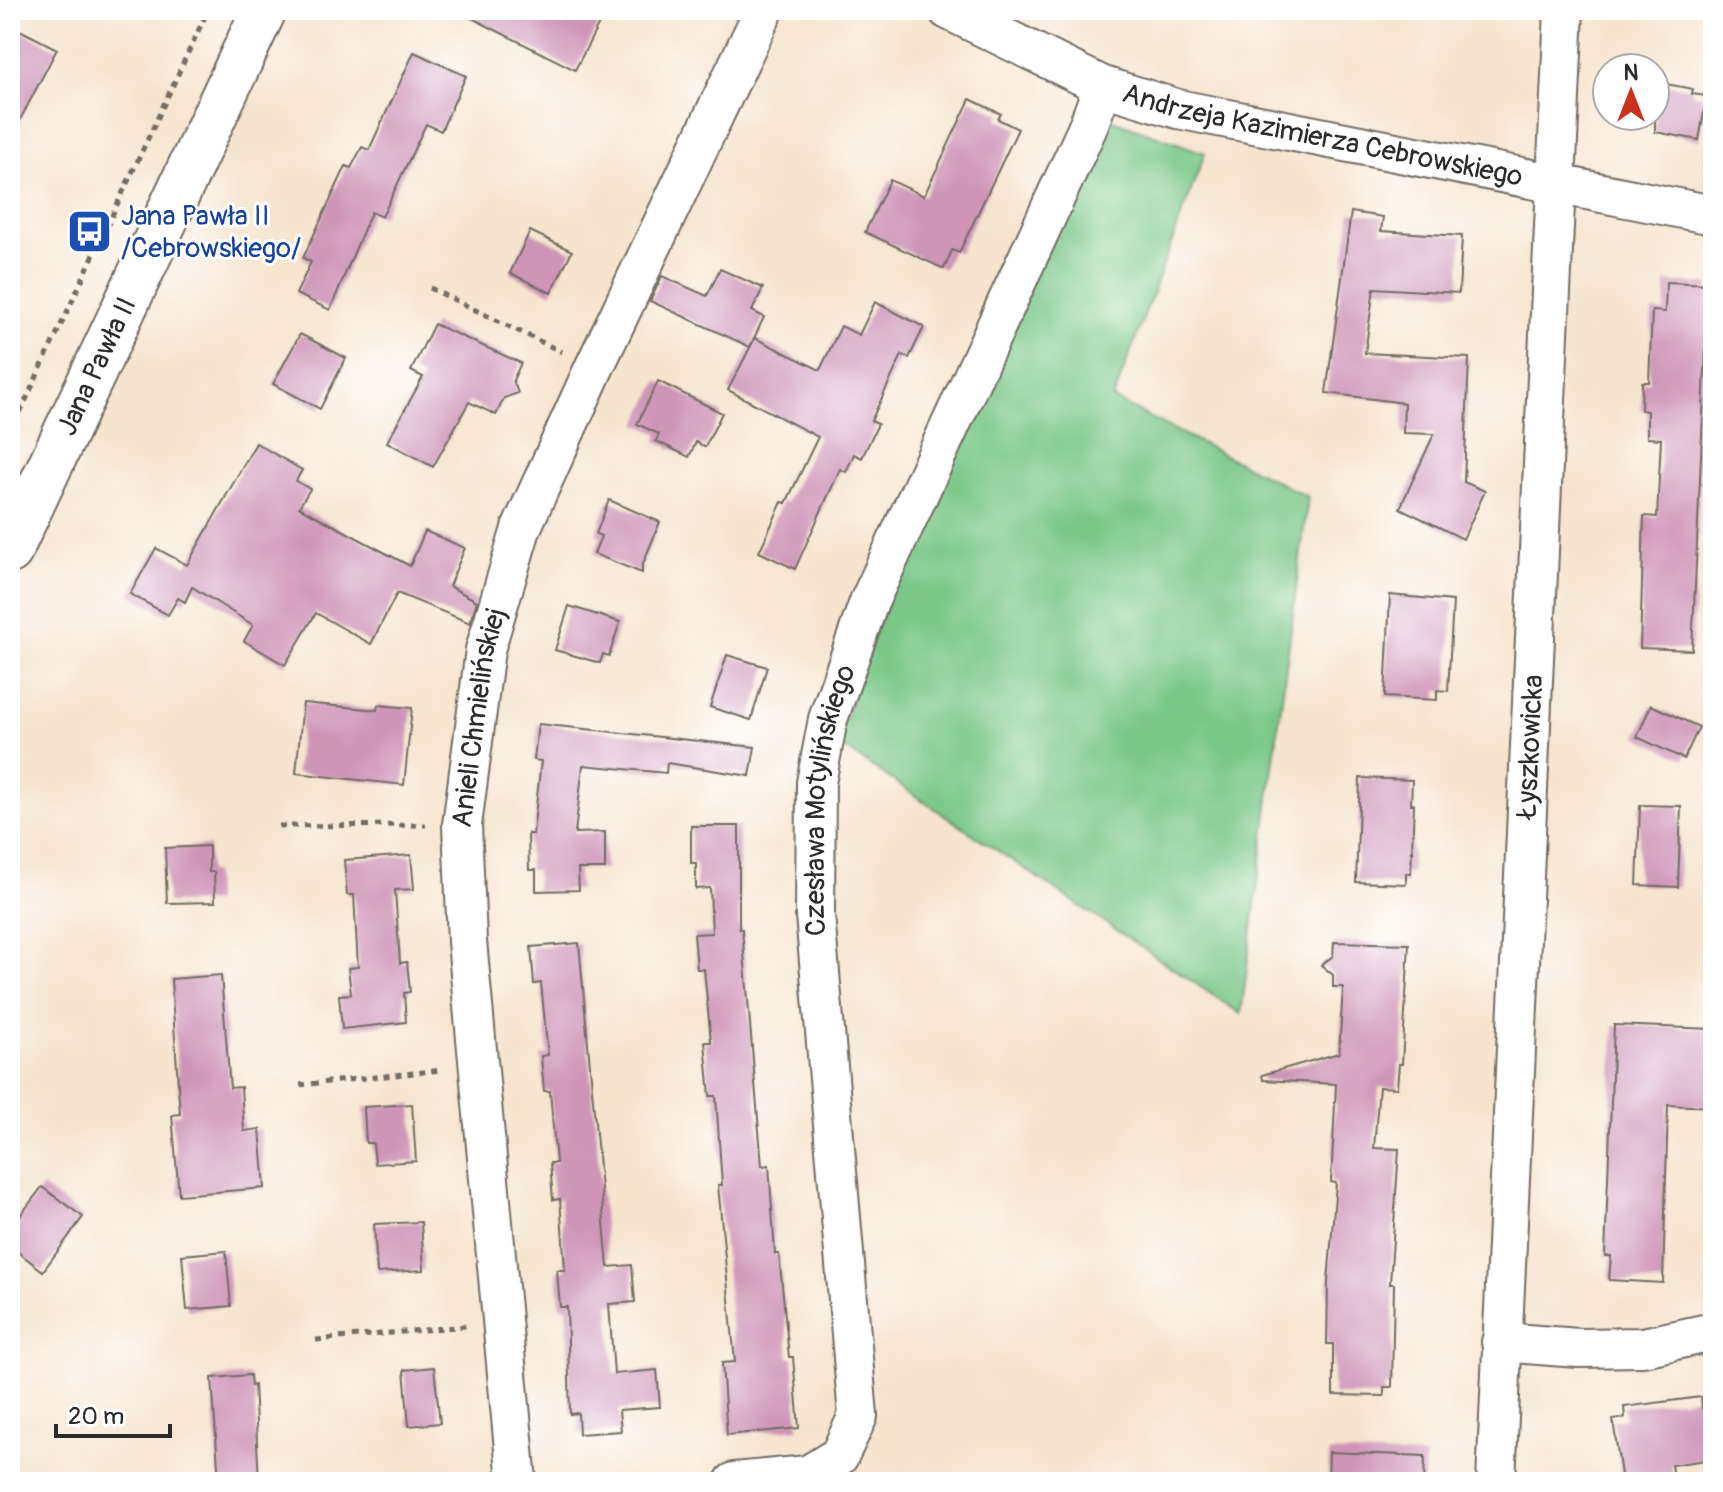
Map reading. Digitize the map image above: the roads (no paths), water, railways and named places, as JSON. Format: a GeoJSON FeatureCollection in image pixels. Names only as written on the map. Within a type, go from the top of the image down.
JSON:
{"type":"FeatureCollection","features":[{"type":"Feature","properties":{"kind":"street","name":"Jana Pawła II"},"geometry":{"type":"LineString","coordinates":[[10,551],[264,10]]}},
{"type":"Feature","properties":{"kind":"street","name":"Anieli Chmielińskiej"},"geometry":{"type":"LineString","coordinates":[[517,1482],[467,941],[462,825],[485,650],[521,529],[764,10]]}},
{"type":"Feature","properties":{"kind":"street","name":"Andrzeja Kazimierza Cebrowskiego"},"geometry":{"type":"LineString","coordinates":[[948,10],[1103,86],[1178,109],[1713,215]]}},
{"type":"Feature","properties":{"kind":"street","name":"Łyszkowicka"},"geometry":{"type":"LineString","coordinates":[[1496,1482],[1564,10]]}},
{"type":"Feature","properties":{"kind":"street","name":"Czesława Motylińskiego"},"geometry":{"type":"LineString","coordinates":[[734,1482],[808,1475],[839,1456],[858,1416],[815,915],[816,783],[828,719],[869,602],[1087,129],[1103,86]]}},
{"type":"Feature","properties":{"kind":"street"},"geometry":{"type":"LineString","coordinates":[[1501,1342],[1578,1348],[1643,1347],[1713,1332]]}},
{"type":"Feature","properties":{"kind":"place","name":"Jana Pawła II /Cebrowskiego/"},"geometry":{"type":"Point","coordinates":[90,232]}}]}
